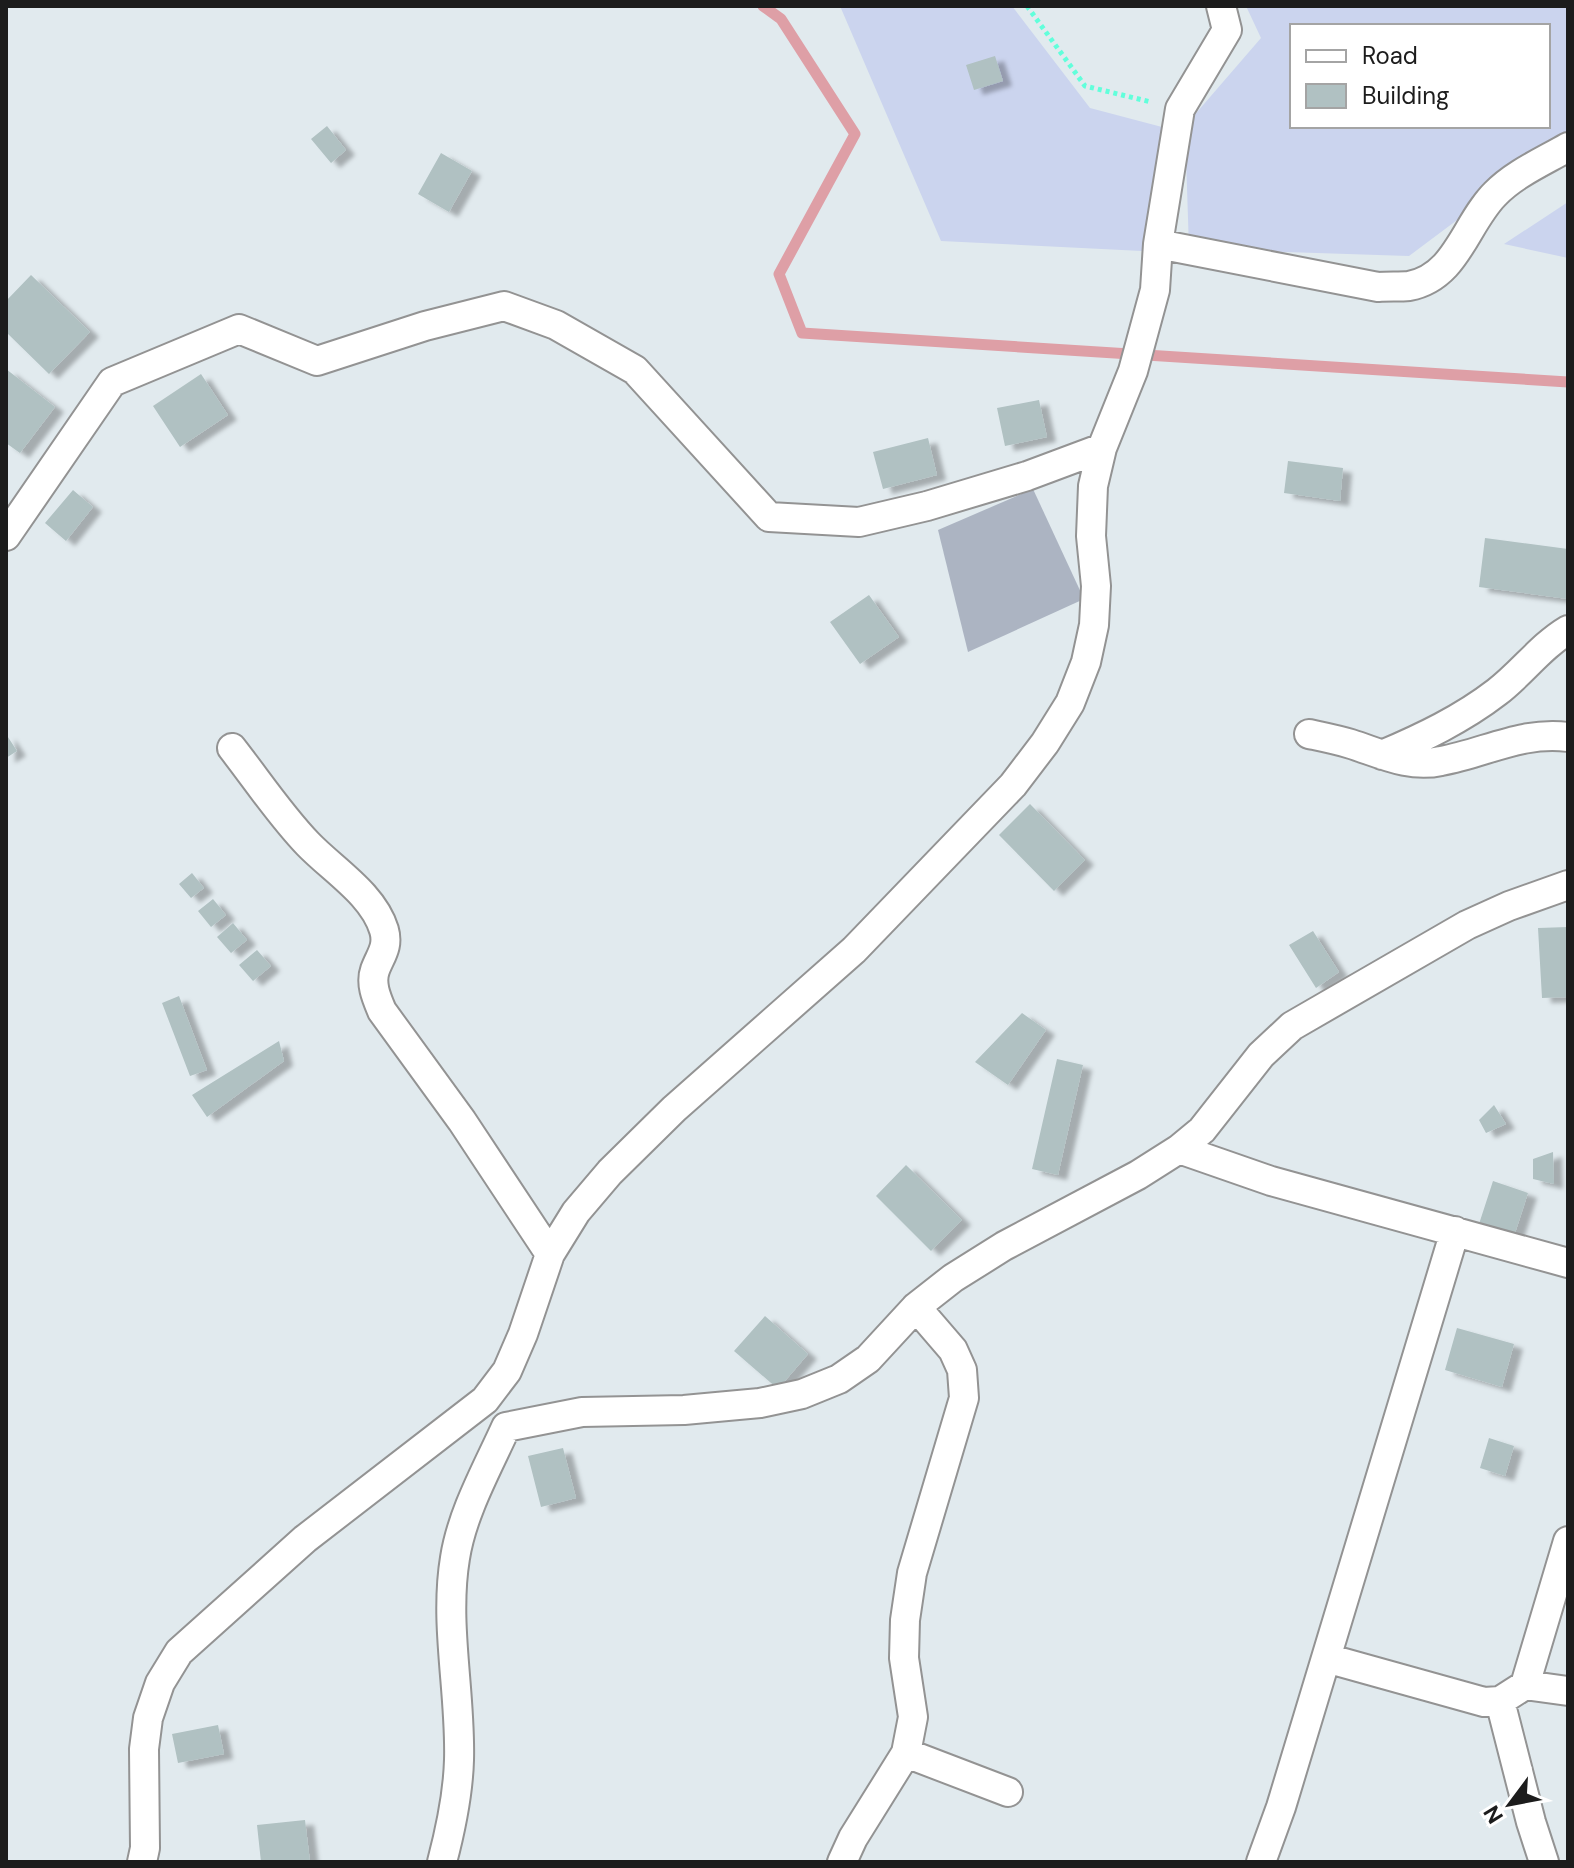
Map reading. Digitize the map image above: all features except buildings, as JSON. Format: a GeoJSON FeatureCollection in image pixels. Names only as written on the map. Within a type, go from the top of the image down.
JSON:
{"type":"FeatureCollection","features":[{"type":"Feature","properties":{"kind":"street"},"geometry":{"type":"LineString","coordinates":[[142,1862],[145,1848],[144,1749],[148,1718],[160,1683],[179,1652],[305,1539],[485,1400],[507,1371],[550,1254],[576,1212],[610,1172],[674,1109],[854,950],[1013,785],[1070,703],[1086,662],[1094,625],[1093,486],[1102,448],[1133,371],[1155,290],[1158,244],[1180,109],[1227,30],[1221,6]]}},
{"type":"Feature","properties":{"kind":"street"},"geometry":{"type":"LineString","coordinates":[[1158,244],[1378,287],[1411,285],[1438,275],[1496,193],[1568,147]]}},
{"type":"Feature","properties":{"kind":"street"},"geometry":{"type":"LineString","coordinates":[[6,536],[112,382],[239,329],[317,361],[425,326],[504,306],[556,325],[635,370],[769,517],[859,522],[927,506],[1027,476],[1102,448]]}},
{"type":"Feature","properties":{"kind":"street"},"geometry":{"type":"LineString","coordinates":[[1382,755],[1427,735],[1499,690],[1568,630]]}},
{"type":"Feature","properties":{"kind":"street"},"geometry":{"type":"LineString","coordinates":[[1309,734],[1350,743],[1410,763],[1440,762],[1509,741],[1545,734],[1568,737]]}},
{"type":"Feature","properties":{"kind":"street"},"geometry":{"type":"LineString","coordinates":[[232,748],[307,843],[357,890],[375,912],[385,933],[385,953],[374,972],[375,994],[382,1011],[462,1121],[550,1254]]}},
{"type":"Feature","properties":{"kind":"street"},"geometry":{"type":"LineString","coordinates":[[506,1427],[582,1412],[684,1410],[760,1403],[802,1394],[839,1379],[868,1359],[916,1307],[953,1278],[1004,1246],[1138,1175],[1179,1149],[1202,1130],[1261,1055],[1292,1026],[1467,925],[1568,885]]}},
{"type":"Feature","properties":{"kind":"street"},"geometry":{"type":"LineString","coordinates":[[1179,1149],[1271,1181],[1568,1263]]}},
{"type":"Feature","properties":{"kind":"street"},"geometry":{"type":"LineString","coordinates":[[1261,1862],[1281,1807],[1455,1231]]}},
{"type":"Feature","properties":{"kind":"street"},"geometry":{"type":"LineString","coordinates":[[842,1862],[860,1826],[906,1753],[913,1717],[904,1658],[910,1585],[964,1398],[962,1370],[953,1350],[916,1307]]}},
{"type":"Feature","properties":{"kind":"street"},"geometry":{"type":"LineString","coordinates":[[485,1400],[506,1427]]}},
{"type":"Feature","properties":{"kind":"street"},"geometry":{"type":"LineString","coordinates":[[442,1862],[456,1813],[459,1759],[452,1611],[455,1558],[467,1515],[506,1427]]}},
{"type":"Feature","properties":{"kind":"street"},"geometry":{"type":"LineString","coordinates":[[1525,1685],[1568,1541]]}},
{"type":"Feature","properties":{"kind":"street"},"geometry":{"type":"LineString","coordinates":[[1326,1658],[1484,1702],[1500,1701],[1525,1685],[1568,1691]]}},
{"type":"Feature","properties":{"kind":"street"},"geometry":{"type":"LineString","coordinates":[[1500,1701],[1544,1862]]}},
{"type":"Feature","properties":{"kind":"street"},"geometry":{"type":"LineString","coordinates":[[906,1753],[1008,1792]]}},
{"type":"Feature","properties":{"kind":"path"},"geometry":{"type":"LineString","coordinates":[[1027,6],[1085,86],[1180,109]]}},
{"type":"Feature","properties":{"kind":"shaded area"},"geometry":{"type":"Polygon","coordinates":[[[840,6],[1012,6],[1090,108],[1162,127],[1142,251],[941,241],[840,6]]]}},
{"type":"Feature","properties":{"kind":"shaded area"},"geometry":{"type":"Polygon","coordinates":[[[1246,6],[1568,6],[1568,137],[1409,256],[1189,249],[1185,126],[1261,38],[1246,6]]]}},
{"type":"Feature","properties":{"kind":"shaded area"},"geometry":{"type":"Polygon","coordinates":[[[1568,202],[1568,258],[1504,244],[1568,202]]]}},
{"type":"Feature","properties":{"kind":"shaded area"},"geometry":{"type":"Polygon","coordinates":[[[1033,489],[1084,599],[968,652],[938,530],[1033,489]]]}},
{"type":"Feature","properties":{"kind":"waterway"},"geometry":{"type":"LineString","coordinates":[[763,6],[781,19],[855,134],[779,274],[802,333],[1568,382]]}}]}
